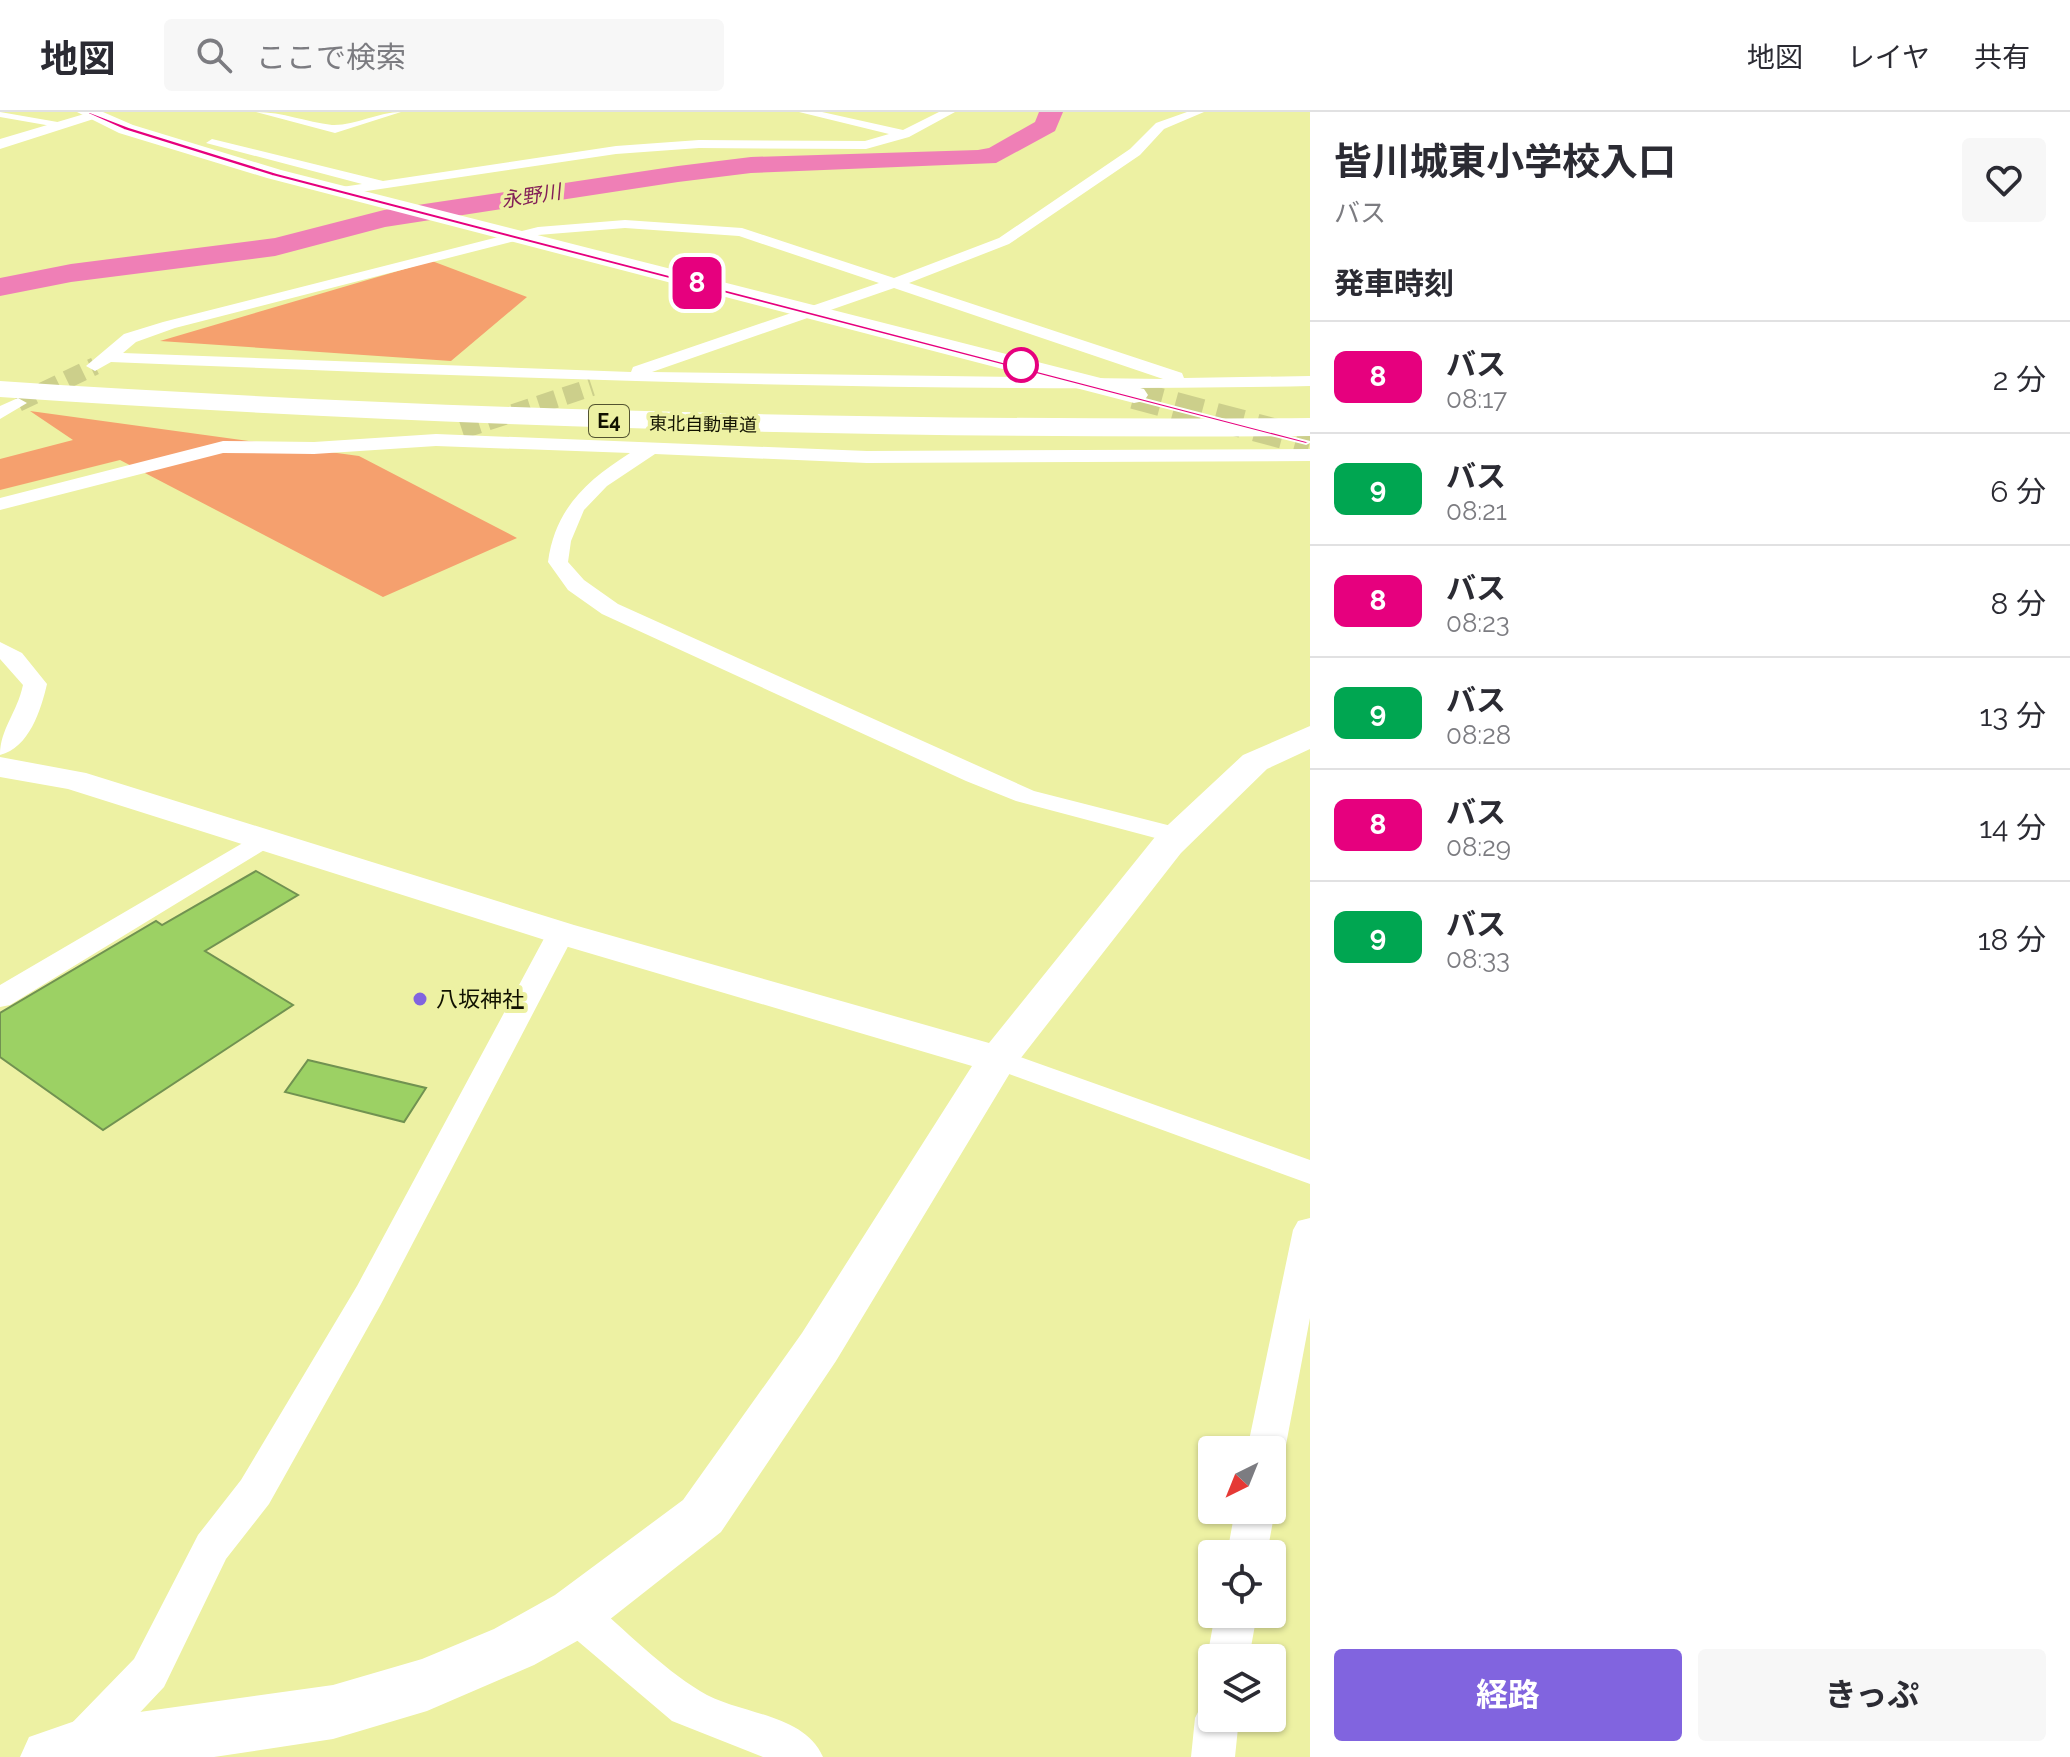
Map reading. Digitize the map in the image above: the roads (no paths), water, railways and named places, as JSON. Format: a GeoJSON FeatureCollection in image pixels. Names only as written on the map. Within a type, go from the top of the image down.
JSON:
{"type":"FeatureCollection","features":[{"type":"Feature","properties":{"kind":"main road"},"geometry":{"type":"LineString","coordinates":[[91,114],[179,146],[345,192],[1097,385],[1143,402]]}},
{"type":"Feature","properties":{"kind":"main road","name":"東北自動車道"},"geometry":{"type":"LineString","coordinates":[[4,397],[248,387],[646,404],[1143,402],[1218,419],[1296,428]]}},
{"type":"Feature","properties":{"kind":"main road","name":"東北自動車道"},"geometry":{"type":"LineString","coordinates":[[4,397],[663,423],[1218,419],[1310,409]]}},
{"type":"Feature","properties":{"kind":"street"},"geometry":{"type":"LineString","coordinates":[[262,112],[335,129],[395,112]]}},
{"type":"Feature","properties":{"kind":"street"},"geometry":{"type":"LineString","coordinates":[[251,127],[296,112]]}},
{"type":"Feature","properties":{"kind":"street"},"geometry":{"type":"LineString","coordinates":[[805,112],[905,134]]}},
{"type":"Feature","properties":{"kind":"street"},"geometry":{"type":"LineString","coordinates":[[345,192],[616,150],[699,144],[843,147],[884,142],[949,112]]}},
{"type":"Feature","properties":{"kind":"street"},"geometry":{"type":"LineString","coordinates":[[592,387],[814,313],[1019,232],[1135,152],[1160,126],[1198,112]]}},
{"type":"Feature","properties":{"kind":"street"},"geometry":{"type":"LineString","coordinates":[[0,113],[63,124]]}},
{"type":"Feature","properties":{"kind":"street"},"geometry":{"type":"LineString","coordinates":[[0,144],[91,114]]}},
{"type":"Feature","properties":{"kind":"street"},"geometry":{"type":"LineString","coordinates":[[179,146],[212,143],[237,132]]}},
{"type":"Feature","properties":{"kind":"street"},"geometry":{"type":"LineString","coordinates":[[212,143],[383,185]]}},
{"type":"Feature","properties":{"kind":"street"},"geometry":{"type":"LineString","coordinates":[[1192,383],[742,232],[721,228],[625,224],[551,229],[512,236],[169,325],[130,338],[101,361],[621,377],[1097,385],[1310,381]]}},
{"type":"Feature","properties":{"kind":"street"},"geometry":{"type":"LineString","coordinates":[[436,440],[462,430]]}},
{"type":"Feature","properties":{"kind":"street"},"geometry":{"type":"LineString","coordinates":[[0,504],[201,450],[246,446],[314,448],[436,440],[882,457],[1310,455]]}},
{"type":"Feature","properties":{"kind":"street"},"geometry":{"type":"LineString","coordinates":[[650,449],[611,474],[576,504],[559,536],[558,562],[576,585],[610,609],[975,776],[1025,796],[1178,836]]}},
{"type":"Feature","properties":{"kind":"street"},"geometry":{"type":"LineString","coordinates":[[0,649],[14,658],[35,684],[31,706],[22,723],[0,748]]}},
{"type":"Feature","properties":{"kind":"street"},"geometry":{"type":"LineString","coordinates":[[62,1753],[333,1712],[427,1684],[514,1647],[575,1613],[702,1516],[819,1347],[998,1059],[1178,836],[1255,762],[1310,736]]}},
{"type":"Feature","properties":{"kind":"street"},"geometry":{"type":"LineString","coordinates":[[0,767],[74,780],[561,933],[933,1043],[998,1059],[1310,1172]]}},
{"type":"Feature","properties":{"kind":"street"},"geometry":{"type":"LineString","coordinates":[[0,998],[265,838]]}},
{"type":"Feature","properties":{"kind":"street"},"geometry":{"type":"LineString","coordinates":[[62,1753],[149,1673],[212,1547],[255,1492],[369,1295],[561,933]]}},
{"type":"Feature","properties":{"kind":"street"},"geometry":{"type":"LineString","coordinates":[[1269,1436],[1310,1230]]}},
{"type":"Feature","properties":{"kind":"street"},"geometry":{"type":"LineString","coordinates":[[575,1613],[687,1707],[775,1740],[801,1757]]}},
{"type":"Feature","properties":{"kind":"street"},"geometry":{"type":"LineString","coordinates":[[1213,1757],[1216,1732]]}},
{"type":"Feature","properties":{"kind":"waterway","name":"永野川"},"geometry":{"type":"LineString","coordinates":[[0,287],[71,273],[275,247],[384,219],[512,202],[678,174],[751,165],[978,158],[996,155],[1046,126],[1051,112]]}},
{"type":"Feature","properties":{"kind":"tunnel"},"geometry":{"type":"LineString","coordinates":[[18,403],[95,366]]}},
{"type":"Feature","properties":{"kind":"tunnel"},"geometry":{"type":"LineString","coordinates":[[462,430],[592,387]]}},
{"type":"Feature","properties":{"kind":"tunnel"},"geometry":{"type":"LineString","coordinates":[[1134,395],[1310,442]]}},
{"type":"Feature","properties":{"kind":"place","name":"八坂神社"},"geometry":{"type":"Point","coordinates":[420,999]}}]}
